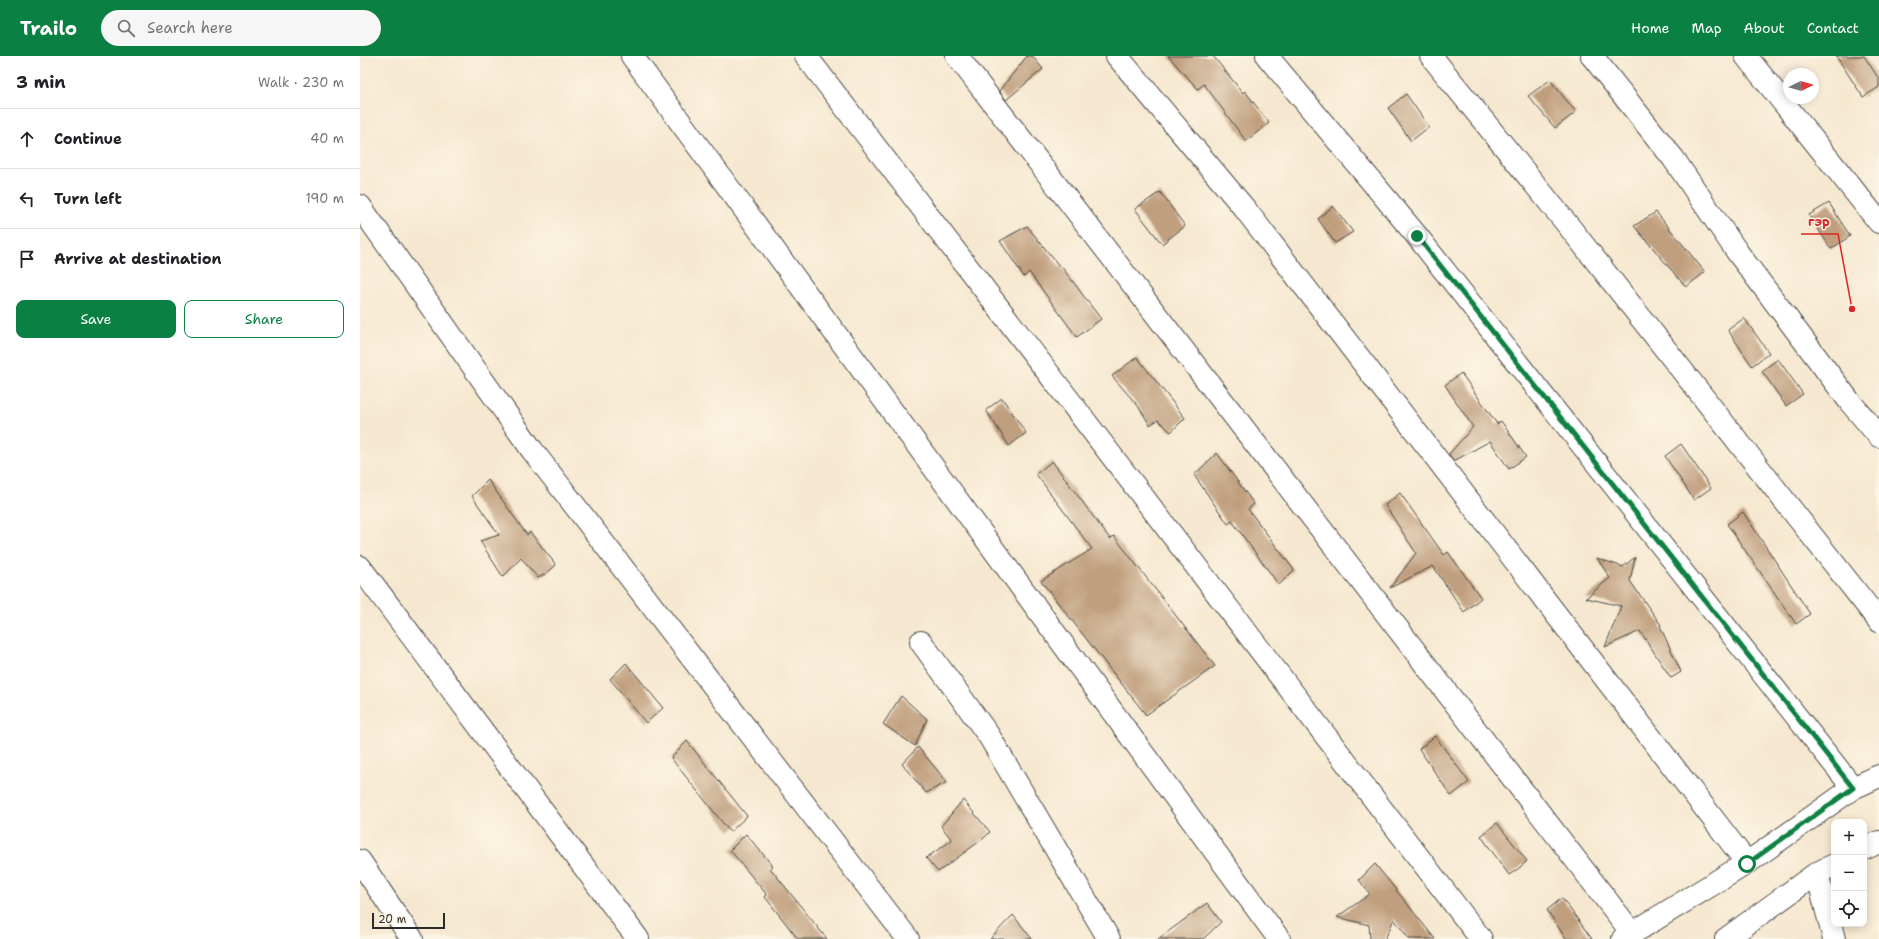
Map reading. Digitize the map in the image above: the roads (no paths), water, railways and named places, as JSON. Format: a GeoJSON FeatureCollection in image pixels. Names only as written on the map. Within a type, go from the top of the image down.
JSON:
{"type":"FeatureCollection","features":[{"type":"Feature","properties":{"kind":"street"},"geometry":{"type":"LineString","coordinates":[[632,56],[1279,939]]}},
{"type":"Feature","properties":{"kind":"street"},"geometry":{"type":"LineString","coordinates":[[806,56],[1482,939]]}},
{"type":"Feature","properties":{"kind":"street"},"geometry":{"type":"LineString","coordinates":[[957,56],[1628,936],[1747,864],[1853,788],[1879,776]]}},
{"type":"Feature","properties":{"kind":"street"},"geometry":{"type":"LineString","coordinates":[[1118,56],[1245,209],[1747,864]]}},
{"type":"Feature","properties":{"kind":"street"},"geometry":{"type":"LineString","coordinates":[[1268,56],[1417,236],[1853,788]]}},
{"type":"Feature","properties":{"kind":"street"},"geometry":{"type":"LineString","coordinates":[[1431,56],[1566,223],[1879,621]]}},
{"type":"Feature","properties":{"kind":"street"},"geometry":{"type":"LineString","coordinates":[[1592,56],[1673,158],[1738,253],[1850,402],[1879,436]]}},
{"type":"Feature","properties":{"kind":"street"},"geometry":{"type":"LineString","coordinates":[[1746,56],[1879,222]]}},
{"type":"Feature","properties":{"kind":"street"},"geometry":{"type":"LineString","coordinates":[[360,206],[532,450],[908,939]]}},
{"type":"Feature","properties":{"kind":"street"},"geometry":{"type":"LineString","coordinates":[[360,567],[638,939]]}},
{"type":"Feature","properties":{"kind":"street"},"geometry":{"type":"LineString","coordinates":[[921,642],[988,736],[1109,939]]}},
{"type":"Feature","properties":{"kind":"street"},"geometry":{"type":"LineString","coordinates":[[1867,848],[1879,842]]}},
{"type":"Feature","properties":{"kind":"street"},"geometry":{"type":"LineString","coordinates":[[360,861],[412,939]]}},
{"type":"Feature","properties":{"kind":"street"},"geometry":{"type":"LineString","coordinates":[[1726,939],[1826,869],[1834,939]]}},
{"type":"Feature","properties":{"kind":"place","name":"гэр"},"geometry":{"type":"Point","coordinates":[1852,309]}}]}
